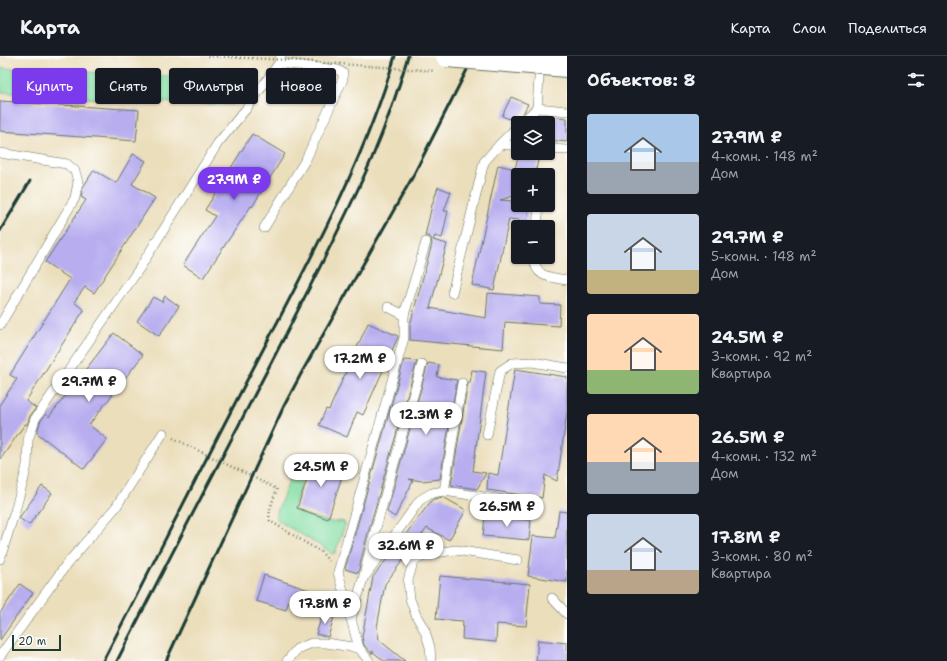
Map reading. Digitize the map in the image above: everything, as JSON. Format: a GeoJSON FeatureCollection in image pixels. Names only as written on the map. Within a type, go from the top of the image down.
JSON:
{"type":"FeatureCollection","features":[{"type":"Feature","properties":{"kind":"highway"},"geometry":{"type":"LineString","coordinates":[[441,64],[567,66]]}},
{"type":"Feature","properties":{"kind":"lane"},"geometry":{"type":"LineString","coordinates":[[529,116],[537,108],[540,63],[545,56]]}},
{"type":"Feature","properties":{"kind":"lane"},"geometry":{"type":"LineString","coordinates":[[0,558],[24,478],[27,465],[28,440],[35,419],[139,269],[218,143],[246,109],[280,60],[338,70],[343,73],[343,78],[306,159],[264,228]]}},
{"type":"Feature","properties":{"kind":"lane"},"geometry":{"type":"LineString","coordinates":[[537,108],[567,111]]}},
{"type":"Feature","properties":{"kind":"lane"},"geometry":{"type":"LineString","coordinates":[[452,293],[484,162],[511,133]]}},
{"type":"Feature","properties":{"kind":"lane"},"geometry":{"type":"LineString","coordinates":[[500,144],[511,145]]}},
{"type":"Feature","properties":{"kind":"lane"},"geometry":{"type":"LineString","coordinates":[[555,149],[567,150]]}},
{"type":"Feature","properties":{"kind":"lane"},"geometry":{"type":"LineString","coordinates":[[0,153],[67,164],[75,171],[78,182],[75,198],[0,325]]}},
{"type":"Feature","properties":{"kind":"lane"},"geometry":{"type":"LineString","coordinates":[[370,661],[359,648],[338,572],[404,338],[404,315],[426,242]]}},
{"type":"Feature","properties":{"kind":"lane"},"geometry":{"type":"LineString","coordinates":[[534,264],[541,274],[547,277],[567,280]]}},
{"type":"Feature","properties":{"kind":"lane"},"geometry":{"type":"LineString","coordinates":[[388,307],[404,315]]}},
{"type":"Feature","properties":{"kind":"lane"},"geometry":{"type":"LineString","coordinates":[[487,435],[500,371],[512,363],[532,362],[567,368]]}},
{"type":"Feature","properties":{"kind":"lane"},"geometry":{"type":"LineString","coordinates":[[351,619],[422,364]]}},
{"type":"Feature","properties":{"kind":"lane"},"geometry":{"type":"LineString","coordinates":[[444,491],[462,383]]}},
{"type":"Feature","properties":{"kind":"lane"},"geometry":{"type":"LineString","coordinates":[[0,656],[66,565],[116,507],[163,433]]}},
{"type":"Feature","properties":{"kind":"lane"},"geometry":{"type":"LineString","coordinates":[[363,579],[420,500],[432,493],[444,491],[524,503]]}},
{"type":"Feature","properties":{"kind":"lane"},"geometry":{"type":"LineString","coordinates":[[431,661],[430,647],[425,631],[416,615],[410,599],[408,581],[413,562],[427,554],[456,550],[518,560]]}},
{"type":"Feature","properties":{"kind":"lane"},"geometry":{"type":"LineString","coordinates":[[552,598],[567,614]]}},
{"type":"Feature","properties":{"kind":"lane"},"geometry":{"type":"LineString","coordinates":[[287,661],[297,649],[312,644],[326,643],[359,648]]}},
{"type":"Feature","properties":{"kind":"path"},"geometry":{"type":"LineString","coordinates":[[208,56],[288,60],[441,64]]}},
{"type":"Feature","properties":{"kind":"path"},"geometry":{"type":"LineString","coordinates":[[163,433],[277,489],[270,514],[270,521],[321,552]]}},
{"type":"Feature","properties":{"kind":"green space"},"geometry":{"type":"Polygon","coordinates":[[[0,68],[12,69],[12,93],[0,92],[0,68]]]}},
{"type":"Feature","properties":{"kind":"green space"},"geometry":{"type":"Polygon","coordinates":[[[87,72],[95,72],[95,99],[87,98],[87,72]]]}},
{"type":"Feature","properties":{"kind":"green space"},"geometry":{"type":"Polygon","coordinates":[[[161,76],[169,76],[169,103],[161,102],[161,76]]]}},
{"type":"Feature","properties":{"kind":"green space"},"geometry":{"type":"Polygon","coordinates":[[[206,104],[233,104],[231,105],[206,104]]]}},
{"type":"Feature","properties":{"kind":"green space"},"geometry":{"type":"Polygon","coordinates":[[[304,457],[307,464],[294,507],[296,511],[318,519],[331,522],[344,522],[345,525],[335,553],[332,554],[280,522],[276,518],[278,509],[298,459],[304,457]]]}},
{"type":"Feature","properties":{"kind":"building"},"geometry":{"type":"Polygon","coordinates":[[[511,97],[528,104],[520,116],[511,116],[511,119],[502,116],[511,97]]]}},
{"type":"Feature","properties":{"kind":"building"},"geometry":{"type":"Polygon","coordinates":[[[0,101],[12,102],[12,104],[46,104],[139,110],[136,141],[0,131],[0,101]]]}},
{"type":"Feature","properties":{"kind":"building"},"geometry":{"type":"Polygon","coordinates":[[[555,117],[567,118],[567,142],[555,141],[555,117]]]}},
{"type":"Feature","properties":{"kind":"building"},"geometry":{"type":"Polygon","coordinates":[[[252,134],[285,154],[252,207],[251,206],[203,278],[183,265],[215,216],[205,210],[252,134]]]}},
{"type":"Feature","properties":{"kind":"building"},"geometry":{"type":"Polygon","coordinates":[[[133,154],[146,161],[132,184],[155,198],[94,293],[85,287],[74,302],[84,310],[26,401],[36,408],[30,416],[27,425],[25,424],[0,460],[0,404],[17,379],[10,375],[70,279],[45,262],[86,200],[81,197],[83,187],[94,170],[116,183],[133,154]]]}},
{"type":"Feature","properties":{"kind":"building"},"geometry":{"type":"Polygon","coordinates":[[[517,160],[538,160],[536,168],[515,168],[517,160]]]}},
{"type":"Feature","properties":{"kind":"building"},"geometry":{"type":"Polygon","coordinates":[[[498,165],[511,168],[511,197],[500,200],[511,201],[511,212],[528,212],[527,220],[509,219],[494,290],[472,285],[498,165]]]}},
{"type":"Feature","properties":{"kind":"building"},"geometry":{"type":"Polygon","coordinates":[[[438,187],[451,192],[444,211],[448,211],[442,238],[435,236],[433,240],[447,244],[430,308],[486,318],[488,293],[540,297],[540,304],[560,305],[559,326],[505,322],[503,349],[410,340],[410,325],[432,244],[431,238],[425,236],[438,187]]]}},
{"type":"Feature","properties":{"kind":"building"},"geometry":{"type":"Polygon","coordinates":[[[165,296],[179,306],[159,336],[137,321],[153,297],[162,302],[165,296]]]}},
{"type":"Feature","properties":{"kind":"building"},"geometry":{"type":"Polygon","coordinates":[[[368,323],[398,337],[363,415],[357,412],[347,437],[319,425],[326,409],[329,410],[368,323]]]}},
{"type":"Feature","properties":{"kind":"building"},"geometry":{"type":"Polygon","coordinates":[[[114,333],[143,355],[89,425],[107,439],[84,469],[37,433],[40,422],[46,414],[49,417],[114,333]]]}},
{"type":"Feature","properties":{"kind":"building"},"geometry":{"type":"Polygon","coordinates":[[[404,360],[417,361],[358,573],[345,569],[404,360]]]}},
{"type":"Feature","properties":{"kind":"building"},"geometry":{"type":"Polygon","coordinates":[[[428,363],[439,365],[437,377],[457,380],[440,479],[422,481],[409,479],[413,481],[395,517],[387,512],[428,363]]]}},
{"type":"Feature","properties":{"kind":"building"},"geometry":{"type":"Polygon","coordinates":[[[515,369],[567,377],[567,413],[557,481],[545,475],[542,498],[487,490],[488,473],[498,475],[515,369]]]}},
{"type":"Feature","properties":{"kind":"building"},"geometry":{"type":"Polygon","coordinates":[[[472,370],[486,372],[473,471],[486,473],[477,489],[451,485],[468,382],[470,383],[472,370]]]}},
{"type":"Feature","properties":{"kind":"building"},"geometry":{"type":"Polygon","coordinates":[[[315,457],[345,467],[328,519],[297,508],[315,457]]]}},
{"type":"Feature","properties":{"kind":"building"},"geometry":{"type":"Polygon","coordinates":[[[42,486],[52,493],[29,525],[19,518],[42,486]]]}},
{"type":"Feature","properties":{"kind":"building"},"geometry":{"type":"Polygon","coordinates":[[[443,497],[466,510],[449,540],[427,528],[385,584],[377,627],[379,640],[405,661],[384,661],[372,651],[372,654],[364,645],[362,637],[373,577],[432,500],[443,497]]]}},
{"type":"Feature","properties":{"kind":"building"},"geometry":{"type":"Polygon","coordinates":[[[559,511],[567,512],[567,582],[528,576],[533,536],[555,538],[559,511]]]}},
{"type":"Feature","properties":{"kind":"building"},"geometry":{"type":"Polygon","coordinates":[[[485,516],[531,520],[529,540],[483,536],[485,516]]]}},
{"type":"Feature","properties":{"kind":"building"},"geometry":{"type":"Polygon","coordinates":[[[264,575],[324,595],[321,605],[290,597],[286,610],[256,601],[264,575]]]}},
{"type":"Feature","properties":{"kind":"building"},"geometry":{"type":"Polygon","coordinates":[[[440,576],[530,584],[526,626],[497,624],[496,642],[462,639],[463,621],[436,619],[440,576]]]}},
{"type":"Feature","properties":{"kind":"building"},"geometry":{"type":"Polygon","coordinates":[[[20,584],[33,593],[0,640],[0,613],[20,584]]]}},
{"type":"Feature","properties":{"kind":"building"},"geometry":{"type":"Polygon","coordinates":[[[323,613],[334,617],[328,637],[316,634],[323,613]]]}},
{"type":"Feature","properties":{"kind":"building"},"geometry":{"type":"Polygon","coordinates":[[[538,640],[567,643],[567,661],[536,661],[538,640]]]}},
{"type":"Feature","properties":{"kind":"railway"},"geometry":{"type":"LineString","coordinates":[[103,661],[333,213],[367,136],[395,56]]}},
{"type":"Feature","properties":{"kind":"railway"},"geometry":{"type":"LineString","coordinates":[[117,661],[332,244],[372,158],[396,95],[408,56]]}},
{"type":"Feature","properties":{"kind":"railway"},"geometry":{"type":"LineString","coordinates":[[166,661],[284,406],[412,178],[474,56]]}},
{"type":"Feature","properties":{"kind":"railway"},"geometry":{"type":"LineString","coordinates":[[0,231],[30,181]]}}]}
